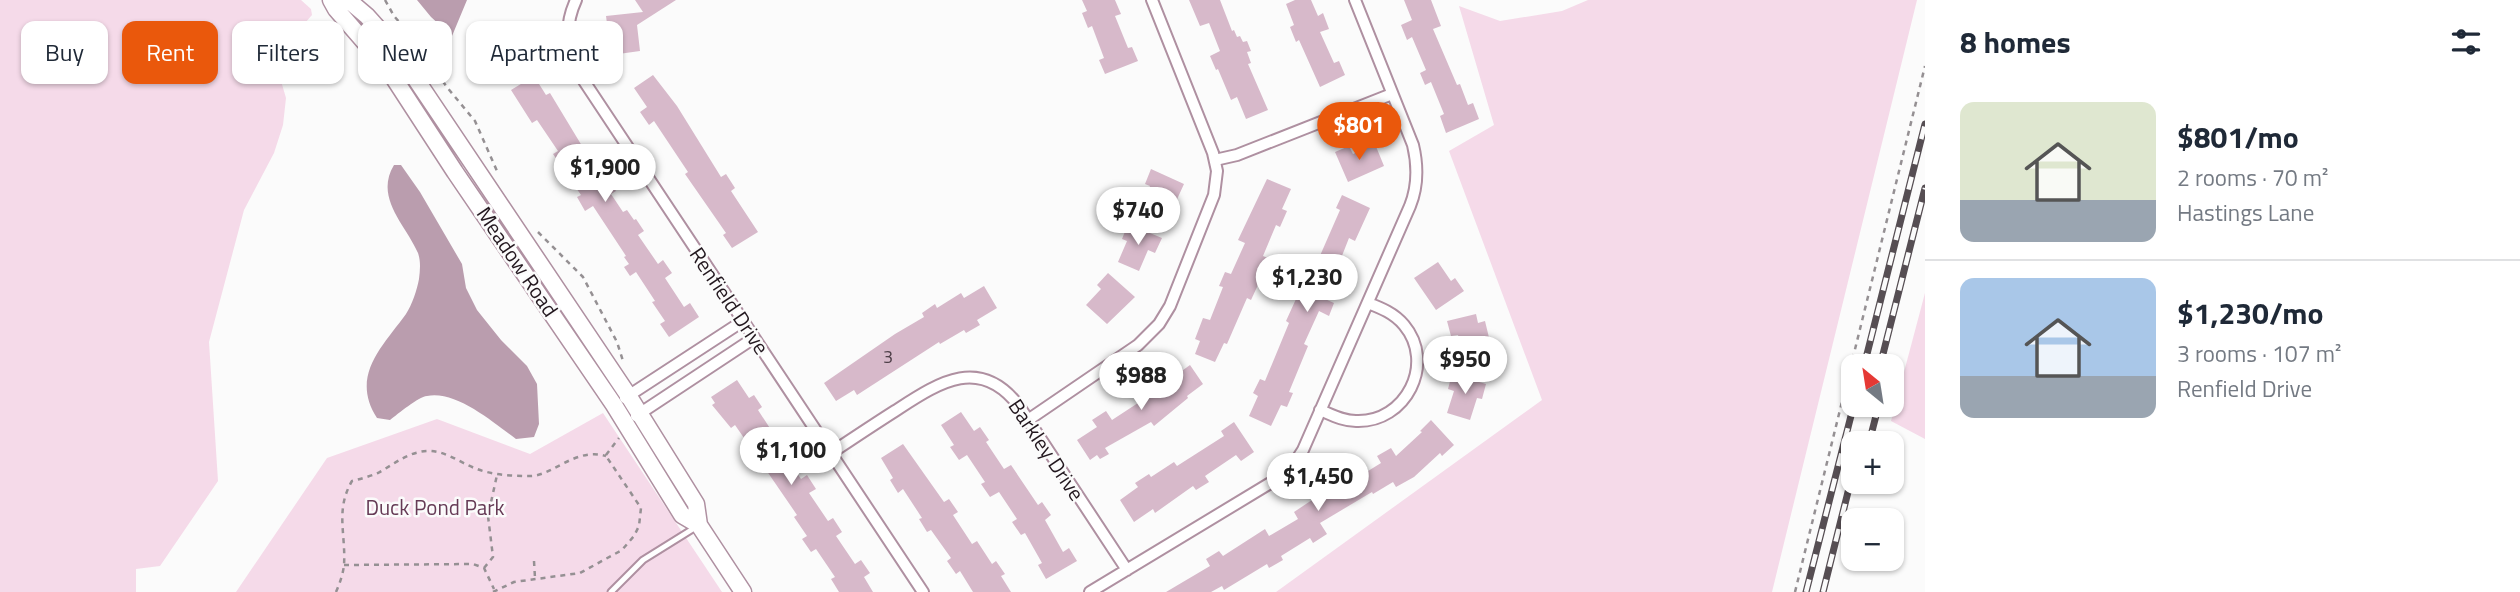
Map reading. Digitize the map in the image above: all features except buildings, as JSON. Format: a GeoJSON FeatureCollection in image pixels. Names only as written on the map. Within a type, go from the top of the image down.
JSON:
{"type":"FeatureCollection","features":[{"type":"Feature","properties":{"kind":"street","name":"Meadow Road"},"geometry":{"type":"LineString","coordinates":[[331,0],[388,69],[614,405],[622,431],[682,515],[699,525]]}},
{"type":"Feature","properties":{"kind":"street","name":"Meadow Road"},"geometry":{"type":"LineString","coordinates":[[348,0],[367,16],[393,45],[628,395],[696,504],[699,525],[743,592]]}},
{"type":"Feature","properties":{"kind":"street","name":"Renfield Drive"},"geometry":{"type":"LineString","coordinates":[[576,0],[568,33],[570,52],[577,70],[923,592]]}},
{"type":"Feature","properties":{"kind":"street"},"geometry":{"type":"LineString","coordinates":[[1028,420],[1142,342],[1159,324],[1170,306],[1213,199],[1217,181],[1215,160],[1153,0]]}},
{"type":"Feature","properties":{"kind":"street"},"geometry":{"type":"LineString","coordinates":[[1090,592],[1283,476],[1300,456],[1321,410],[1412,201],[1417,179],[1414,151],[1354,0]]}},
{"type":"Feature","properties":{"kind":"street"},"geometry":{"type":"LineString","coordinates":[[1215,160],[1237,155],[1392,94]]}},
{"type":"Feature","properties":{"kind":"street"},"geometry":{"type":"LineString","coordinates":[[1321,410],[1349,421],[1372,420],[1398,407],[1414,383],[1417,355],[1410,333],[1395,316],[1368,303]]}},
{"type":"Feature","properties":{"kind":"street"},"geometry":{"type":"LineString","coordinates":[[614,405],[743,321]]}},
{"type":"Feature","properties":{"kind":"street"},"geometry":{"type":"LineString","coordinates":[[622,431],[640,414],[754,338]]}},
{"type":"Feature","properties":{"kind":"street","name":"Barkley Drive"},"geometry":{"type":"LineString","coordinates":[[831,453],[931,388],[956,378],[978,379],[999,387],[1012,397],[1127,570]]}},
{"type":"Feature","properties":{"kind":"lane"},"geometry":{"type":"LineString","coordinates":[[611,592],[643,560],[699,525]]}},
{"type":"Feature","properties":{"kind":"path"},"geometry":{"type":"LineString","coordinates":[[385,0],[394,16],[421,47],[446,86],[475,121],[498,174]]}},
{"type":"Feature","properties":{"kind":"path"},"geometry":{"type":"LineString","coordinates":[[1795,592],[1925,66]]}},
{"type":"Feature","properties":{"kind":"path"},"geometry":{"type":"LineString","coordinates":[[536,230],[583,277],[617,342],[624,364]]}},
{"type":"Feature","properties":{"kind":"path"},"geometry":{"type":"LineString","coordinates":[[606,456],[622,431]]}},
{"type":"Feature","properties":{"kind":"path"},"geometry":{"type":"LineString","coordinates":[[336,592],[344,565],[342,510],[345,493],[352,481],[376,474],[407,456],[430,451],[451,456],[476,469],[497,475],[533,477],[569,459],[606,456],[641,508],[639,526],[622,550],[580,573],[514,582],[494,591],[484,568],[473,564],[344,565]]}},
{"type":"Feature","properties":{"kind":"path"},"geometry":{"type":"LineString","coordinates":[[484,568],[493,557],[488,516],[497,475]]}},
{"type":"Feature","properties":{"kind":"path"},"geometry":{"type":"LineString","coordinates":[[534,561],[535,578]]}},
{"type":"Feature","properties":{"kind":"green space"},"geometry":{"type":"Polygon","coordinates":[[[0,0],[301,0],[311,9],[312,15],[307,21],[232,21],[232,84],[282,84],[286,98],[283,125],[274,153],[244,210],[209,342],[218,481],[160,566],[136,569],[136,592],[0,592],[0,0]]]}},
{"type":"Feature","properties":{"kind":"green space"},"geometry":{"type":"Polygon","coordinates":[[[1588,0],[1917,0],[1772,592],[1276,592],[1542,400],[1449,151],[1494,125],[1459,6],[1500,21],[1562,11],[1588,0]]]}},
{"type":"Feature","properties":{"kind":"green space"},"geometry":{"type":"Polygon","coordinates":[[[1925,293],[1925,439],[1891,421],[1892,417],[1904,417],[1904,372],[1925,293]]]}},
{"type":"Feature","properties":{"kind":"green space","name":"Duck Pond Park"},"geometry":{"type":"Polygon","coordinates":[[[603,413],[722,592],[236,592],[327,458],[437,419],[530,454],[603,413]]]}},
{"type":"Feature","properties":{"kind":"shaded area"},"geometry":{"type":"Polygon","coordinates":[[[417,0],[467,0],[452,36],[452,21],[435,21],[417,0]]]}},
{"type":"Feature","properties":{"kind":"shaded area"},"geometry":{"type":"Polygon","coordinates":[[[394,165],[401,165],[420,192],[462,264],[466,288],[477,310],[527,366],[537,384],[539,424],[534,437],[516,439],[474,409],[438,395],[419,399],[390,420],[377,418],[367,389],[368,375],[379,350],[410,306],[420,269],[418,253],[390,200],[389,177],[394,165]]]}},
{"type":"Feature","properties":{"kind":"railway"},"geometry":{"type":"LineString","coordinates":[[1867,354],[1925,124]]}},
{"type":"Feature","properties":{"kind":"railway"},"geometry":{"type":"LineString","coordinates":[[1883,354],[1925,188]]}},
{"type":"Feature","properties":{"kind":"railway"},"geometry":{"type":"LineString","coordinates":[[1806,592],[1851,417]]}},
{"type":"Feature","properties":{"kind":"railway"},"geometry":{"type":"LineString","coordinates":[[1872,431],[1876,417]]}},
{"type":"Feature","properties":{"kind":"railway"},"geometry":{"type":"LineString","coordinates":[[1823,592],[1848,494]]}}]}
